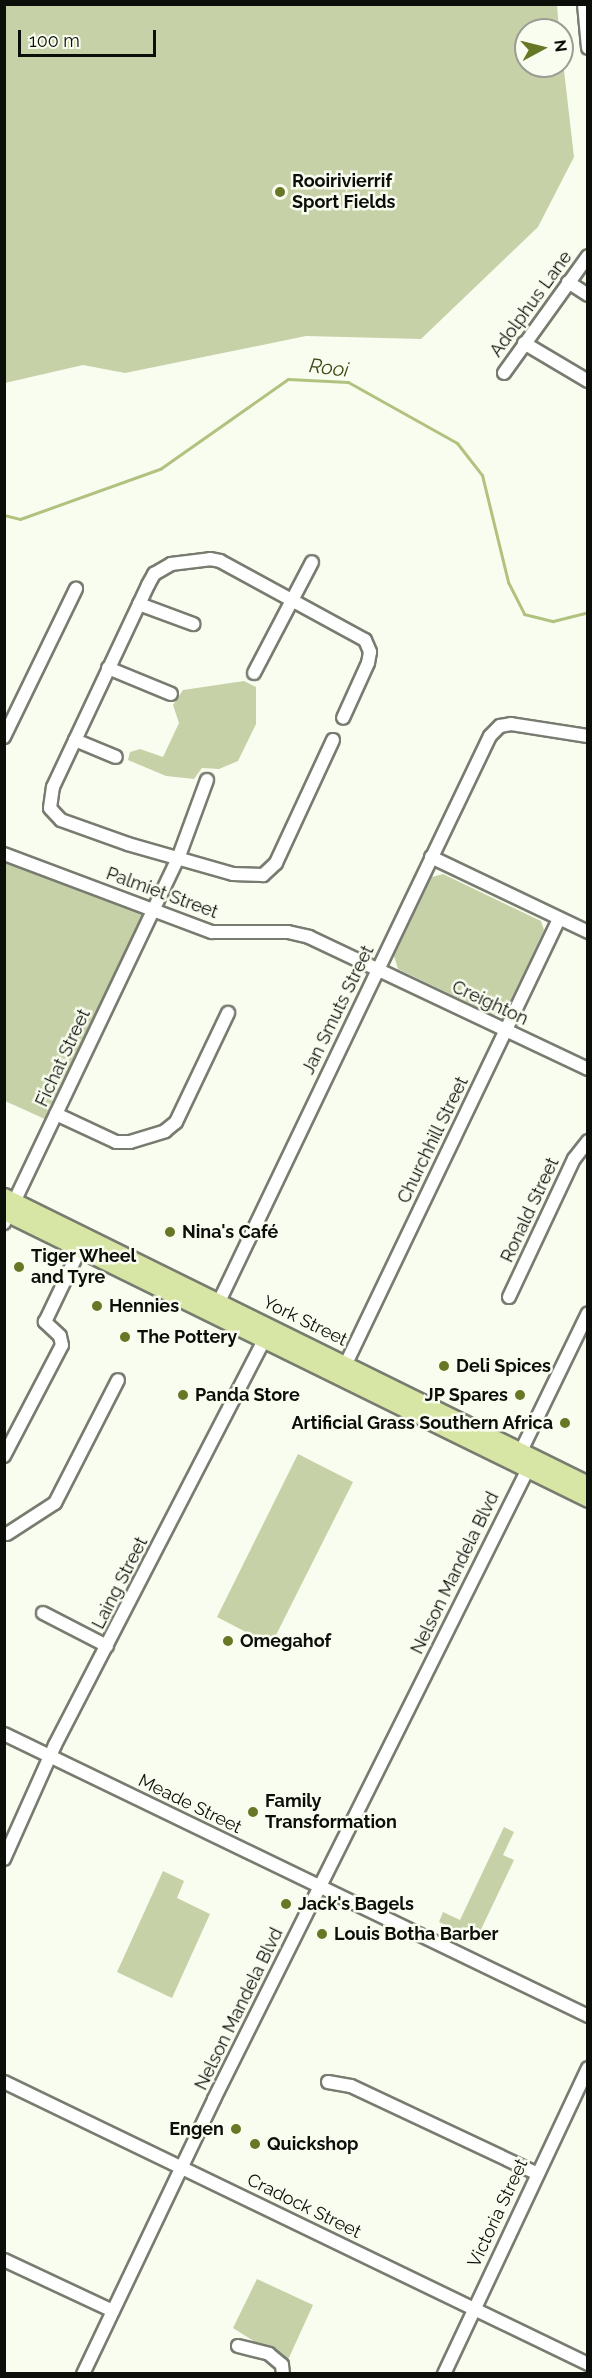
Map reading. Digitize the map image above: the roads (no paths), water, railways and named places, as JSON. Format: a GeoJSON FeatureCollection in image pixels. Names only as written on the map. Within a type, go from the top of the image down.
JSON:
{"type":"FeatureCollection","features":[{"type":"Feature","properties":{"kind":"main road","name":"York Street"},"geometry":{"type":"LineString","coordinates":[[8,1209],[216,1307],[267,1333],[340,1378],[588,1499]]}},
{"type":"Feature","properties":{"kind":"main road","name":"York Street"},"geometry":{"type":"LineString","coordinates":[[8,1209],[80,1249],[216,1307]]}},
{"type":"Feature","properties":{"kind":"main road","name":"York Street"},"geometry":{"type":"LineString","coordinates":[[267,1333],[347,1363],[588,1484]]}},
{"type":"Feature","properties":{"kind":"street"},"geometry":{"type":"LineString","coordinates":[[584,4],[588,48]]}},
{"type":"Feature","properties":{"kind":"street","name":"Adolphus Lane"},"geometry":{"type":"LineString","coordinates":[[504,373],[524,342],[588,256]]}},
{"type":"Feature","properties":{"kind":"street"},"geometry":{"type":"LineString","coordinates":[[568,282],[588,295]]}},
{"type":"Feature","properties":{"kind":"street"},"geometry":{"type":"LineString","coordinates":[[524,342],[588,381]]}},
{"type":"Feature","properties":{"kind":"street"},"geometry":{"type":"LineString","coordinates":[[333,740],[271,870],[247,876],[128,844],[55,815],[49,796],[139,604],[154,574],[162,568],[210,559],[233,567],[369,645],[368,663],[343,718]]}},
{"type":"Feature","properties":{"kind":"street"},"geometry":{"type":"LineString","coordinates":[[254,673],[312,562]]}},
{"type":"Feature","properties":{"kind":"street"},"geometry":{"type":"LineString","coordinates":[[4,737],[76,589]]}},
{"type":"Feature","properties":{"kind":"street"},"geometry":{"type":"LineString","coordinates":[[139,604],[193,624]]}},
{"type":"Feature","properties":{"kind":"street"},"geometry":{"type":"LineString","coordinates":[[108,668],[171,694]]}},
{"type":"Feature","properties":{"kind":"street","name":"Jan Smuts Street"},"geometry":{"type":"LineString","coordinates":[[216,1307],[483,747],[500,726],[524,724],[588,736]]}},
{"type":"Feature","properties":{"kind":"street"},"geometry":{"type":"LineString","coordinates":[[75,740],[116,756]]}},
{"type":"Feature","properties":{"kind":"street","name":"Fichat Street"},"geometry":{"type":"LineString","coordinates":[[8,1209],[155,909],[179,856],[207,780]]}},
{"type":"Feature","properties":{"kind":"street","name":"Palmiet Street"},"geometry":{"type":"LineString","coordinates":[[4,854],[218,933],[300,934],[377,969]]}},
{"type":"Feature","properties":{"kind":"street"},"geometry":{"type":"LineString","coordinates":[[431,857],[588,932]]}},
{"type":"Feature","properties":{"kind":"street","name":"Churchhill Street"},"geometry":{"type":"LineString","coordinates":[[340,1378],[559,919]]}},
{"type":"Feature","properties":{"kind":"street","name":"Creighton"},"geometry":{"type":"LineString","coordinates":[[377,969],[588,1069]]}},
{"type":"Feature","properties":{"kind":"street"},"geometry":{"type":"LineString","coordinates":[[56,1114],[116,1142],[130,1142],[165,1131],[176,1122],[228,1013]]}},
{"type":"Feature","properties":{"kind":"street","name":"Ronald Street"},"geometry":{"type":"LineString","coordinates":[[509,1297],[574,1159],[588,1141]]}},
{"type":"Feature","properties":{"kind":"street"},"geometry":{"type":"LineString","coordinates":[[4,1456],[62,1345],[60,1336],[45,1322],[80,1249]]}},
{"type":"Feature","properties":{"kind":"street"},"geometry":{"type":"LineString","coordinates":[[528,1468],[521,1451],[588,1313]]}},
{"type":"Feature","properties":{"kind":"street","name":"Laing Street"},"geometry":{"type":"LineString","coordinates":[[4,1858],[107,1646],[267,1333]]}},
{"type":"Feature","properties":{"kind":"street"},"geometry":{"type":"LineString","coordinates":[[10,1534],[56,1503],[118,1380]]}},
{"type":"Feature","properties":{"kind":"street","name":"Nelson Mandela Blvd"},"geometry":{"type":"LineString","coordinates":[[83,2373],[319,1887],[528,1468]]}},
{"type":"Feature","properties":{"kind":"street"},"geometry":{"type":"LineString","coordinates":[[43,1613],[107,1646]]}},
{"type":"Feature","properties":{"kind":"street","name":"Meade Street"},"geometry":{"type":"LineString","coordinates":[[4,1734],[588,2016]]}},
{"type":"Feature","properties":{"kind":"street","name":"Victoria Street"},"geometry":{"type":"LineString","coordinates":[[444,2373],[536,2173],[588,2068]]}},
{"type":"Feature","properties":{"kind":"street","name":"Cradock Street"},"geometry":{"type":"LineString","coordinates":[[4,2082],[588,2364]]}},
{"type":"Feature","properties":{"kind":"street"},"geometry":{"type":"LineString","coordinates":[[328,2082],[351,2086],[536,2173]]}},
{"type":"Feature","properties":{"kind":"street"},"geometry":{"type":"LineString","coordinates":[[4,2260],[113,2312]]}},
{"type":"Feature","properties":{"kind":"street"},"geometry":{"type":"LineString","coordinates":[[238,2346],[269,2354],[282,2365],[283,2373]]}},
{"type":"Feature","properties":{"kind":"waterway","name":"Rooi"},"geometry":{"type":"LineString","coordinates":[[4,515],[20,519],[160,469],[288,379],[348,382],[457,443],[482,475],[508,582],[524,614],[553,621],[588,612]]}},
{"type":"Feature","properties":{"kind":"place","name":"Rooirivierrif Sport Fields"},"geometry":{"type":"Point","coordinates":[280,192]}},
{"type":"Feature","properties":{"kind":"place","name":"Nina's Café"},"geometry":{"type":"Point","coordinates":[170,1232]}},
{"type":"Feature","properties":{"kind":"place","name":"Tiger Wheel and Tyre"},"geometry":{"type":"Point","coordinates":[19,1267]}},
{"type":"Feature","properties":{"kind":"place","name":"Hennies"},"geometry":{"type":"Point","coordinates":[97,1306]}},
{"type":"Feature","properties":{"kind":"place","name":"The Pottery"},"geometry":{"type":"Point","coordinates":[125,1337]}},
{"type":"Feature","properties":{"kind":"place","name":"Deli Spices"},"geometry":{"type":"Point","coordinates":[444,1366]}},
{"type":"Feature","properties":{"kind":"place","name":"Panda Store"},"geometry":{"type":"Point","coordinates":[183,1395]}},
{"type":"Feature","properties":{"kind":"place","name":"JP Spares"},"geometry":{"type":"Point","coordinates":[520,1395]}},
{"type":"Feature","properties":{"kind":"place","name":"Artificial Grass Southern Africa"},"geometry":{"type":"Point","coordinates":[565,1423]}},
{"type":"Feature","properties":{"kind":"place","name":"Omegahof"},"geometry":{"type":"Point","coordinates":[228,1641]}},
{"type":"Feature","properties":{"kind":"place","name":"Family Transformation"},"geometry":{"type":"Point","coordinates":[253,1812]}},
{"type":"Feature","properties":{"kind":"place","name":"Jack's Bagels"},"geometry":{"type":"Point","coordinates":[286,1904]}},
{"type":"Feature","properties":{"kind":"place","name":"Louis Botha Barber"},"geometry":{"type":"Point","coordinates":[322,1934]}},
{"type":"Feature","properties":{"kind":"place","name":"Engen"},"geometry":{"type":"Point","coordinates":[236,2129]}},
{"type":"Feature","properties":{"kind":"place","name":"Quickshop"},"geometry":{"type":"Point","coordinates":[255,2144]}}]}
